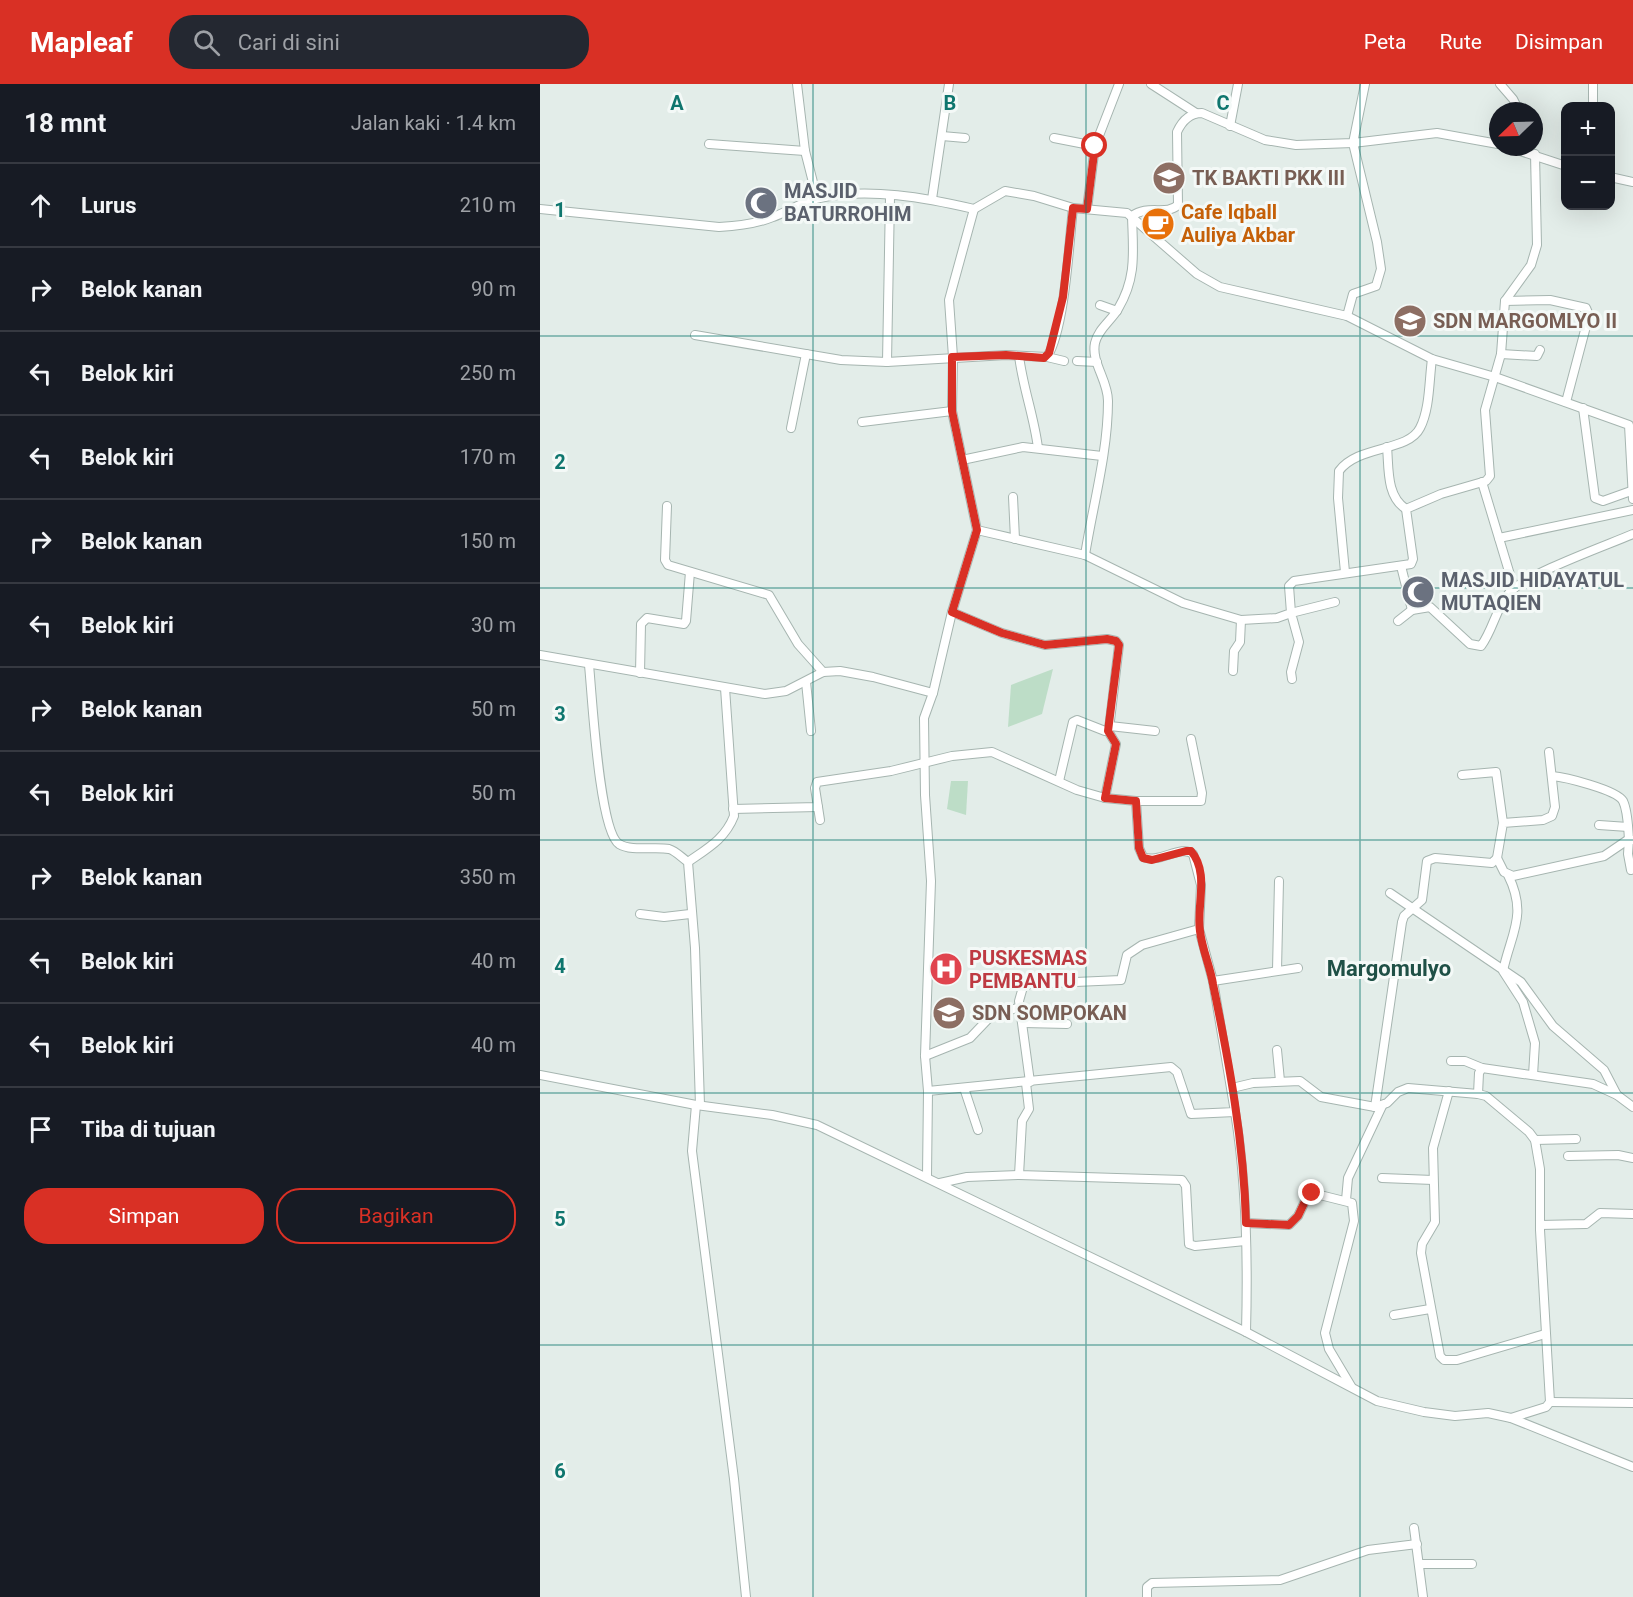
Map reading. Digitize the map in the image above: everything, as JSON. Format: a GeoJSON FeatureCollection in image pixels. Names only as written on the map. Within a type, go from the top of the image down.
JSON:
{"type":"FeatureCollection","features":[{"type":"Feature","properties":{"kind":"street"},"geometry":{"type":"LineString","coordinates":[[796,84],[805,151],[817,198]]}},
{"type":"Feature","properties":{"kind":"street"},"geometry":{"type":"LineString","coordinates":[[932,199],[949,84]]}},
{"type":"Feature","properties":{"kind":"street"},"geometry":{"type":"LineString","coordinates":[[1087,209],[1095,146],[1119,84]]}},
{"type":"Feature","properties":{"kind":"street"},"geometry":{"type":"LineString","coordinates":[[1150,84],[1196,113],[1202,113],[1265,140],[1296,145],[1353,143],[1437,133],[1489,142]]}},
{"type":"Feature","properties":{"kind":"street"},"geometry":{"type":"LineString","coordinates":[[1230,126],[1238,84]]}},
{"type":"Feature","properties":{"kind":"street"},"geometry":{"type":"LineString","coordinates":[[1347,316],[1353,294],[1376,286],[1381,269],[1377,242],[1353,143],[1365,84]]}},
{"type":"Feature","properties":{"kind":"street"},"geometry":{"type":"LineString","coordinates":[[1500,84],[1514,102]]}},
{"type":"Feature","properties":{"kind":"street"},"geometry":{"type":"LineString","coordinates":[[1593,84],[1593,102]]}},
{"type":"Feature","properties":{"kind":"street"},"geometry":{"type":"LineString","coordinates":[[1132,216],[1146,209],[1167,211],[1178,205],[1177,132],[1181,123],[1196,113]]}},
{"type":"Feature","properties":{"kind":"street"},"geometry":{"type":"LineString","coordinates":[[942,136],[965,138]]}},
{"type":"Feature","properties":{"kind":"street"},"geometry":{"type":"LineString","coordinates":[[1054,138],[1095,146]]}},
{"type":"Feature","properties":{"kind":"street"},"geometry":{"type":"LineString","coordinates":[[709,144],[805,151]]}},
{"type":"Feature","properties":{"kind":"street"},"geometry":{"type":"LineString","coordinates":[[1406,509],[1441,494],[1482,482],[1490,476],[1485,410],[1501,354],[1505,301],[1531,266],[1537,246],[1535,156]]}},
{"type":"Feature","properties":{"kind":"street"},"geometry":{"type":"LineString","coordinates":[[1540,156],[1561,164]]}},
{"type":"Feature","properties":{"kind":"street"},"geometry":{"type":"LineString","coordinates":[[1615,178],[1633,182]]}},
{"type":"Feature","properties":{"kind":"street"},"geometry":{"type":"LineString","coordinates":[[540,209],[719,227],[740,226],[772,218],[817,198],[855,193],[932,199],[974,209],[1005,191],[1034,196],[1073,208],[1117,212],[1132,216],[1209,283],[1347,316],[1432,359],[1495,377],[1566,402],[1583,408],[1631,425],[1632,495],[1603,501],[1595,498],[1583,408]]}},
{"type":"Feature","properties":{"kind":"street"},"geometry":{"type":"LineString","coordinates":[[887,362],[890,196]]}},
{"type":"Feature","properties":{"kind":"street"},"geometry":{"type":"LineString","coordinates":[[1047,357],[1054,339],[1063,297],[1073,208]]}},
{"type":"Feature","properties":{"kind":"street"},"geometry":{"type":"LineString","coordinates":[[927,1176],[926,1056],[931,881],[924,718],[933,693],[952,612],[977,530],[952,411],[949,300],[974,209]]}},
{"type":"Feature","properties":{"kind":"street"},"geometry":{"type":"LineString","coordinates":[[1084,555],[1102,456],[1108,400],[1094,352],[1097,338],[1117,311],[1134,274],[1132,216]]}},
{"type":"Feature","properties":{"kind":"street"},"geometry":{"type":"LineString","coordinates":[[1505,301],[1550,300],[1586,308],[1589,315],[1566,402]]}},
{"type":"Feature","properties":{"kind":"street"},"geometry":{"type":"LineString","coordinates":[[1100,304],[1117,311]]}},
{"type":"Feature","properties":{"kind":"street"},"geometry":{"type":"LineString","coordinates":[[695,335],[841,360],[887,362],[952,357],[1019,356],[1047,357],[1064,361]]}},
{"type":"Feature","properties":{"kind":"street"},"geometry":{"type":"LineString","coordinates":[[1501,354],[1538,356],[1540,350]]}},
{"type":"Feature","properties":{"kind":"street"},"geometry":{"type":"LineString","coordinates":[[791,428],[806,354]]}},
{"type":"Feature","properties":{"kind":"street"},"geometry":{"type":"LineString","coordinates":[[1019,356],[1023,390],[1035,421],[1038,448]]}},
{"type":"Feature","properties":{"kind":"street"},"geometry":{"type":"LineString","coordinates":[[1345,572],[1338,498],[1339,471],[1354,458],[1412,438],[1420,429],[1432,359]]}},
{"type":"Feature","properties":{"kind":"street"},"geometry":{"type":"LineString","coordinates":[[1077,361],[1097,362]]}},
{"type":"Feature","properties":{"kind":"street"},"geometry":{"type":"LineString","coordinates":[[862,422],[952,411]]}},
{"type":"Feature","properties":{"kind":"street"},"geometry":{"type":"LineString","coordinates":[[1387,447],[1391,491],[1399,505],[1406,509]]}},
{"type":"Feature","properties":{"kind":"street"},"geometry":{"type":"LineString","coordinates":[[962,460],[1013,449],[1038,448],[1102,456]]}},
{"type":"Feature","properties":{"kind":"street"},"geometry":{"type":"LineString","coordinates":[[1482,482],[1514,588]]}},
{"type":"Feature","properties":{"kind":"street"},"geometry":{"type":"LineString","coordinates":[[1013,498],[1015,539]]}},
{"type":"Feature","properties":{"kind":"street"},"geometry":{"type":"LineString","coordinates":[[667,506],[665,560],[671,567],[769,595],[798,644],[823,672]]}},
{"type":"Feature","properties":{"kind":"street"},"geometry":{"type":"LineString","coordinates":[[1292,679],[1291,672],[1299,642],[1291,613],[1290,583],[1345,572],[1411,564],[1413,559],[1406,509]]}},
{"type":"Feature","properties":{"kind":"street"},"geometry":{"type":"LineString","coordinates":[[1499,538],[1633,510]]}},
{"type":"Feature","properties":{"kind":"street"},"geometry":{"type":"LineString","coordinates":[[977,530],[1084,555],[1183,603],[1241,620],[1277,618],[1335,602]]}},
{"type":"Feature","properties":{"kind":"street"},"geometry":{"type":"LineString","coordinates":[[1398,621],[1412,610],[1425,606],[1433,608],[1470,644],[1481,646],[1504,600],[1514,588],[1534,576],[1633,534]]}},
{"type":"Feature","properties":{"kind":"street"},"geometry":{"type":"LineString","coordinates":[[1401,566],[1412,610]]}},
{"type":"Feature","properties":{"kind":"street"},"geometry":{"type":"LineString","coordinates":[[639,673],[641,624],[646,618],[684,624],[690,572]]}},
{"type":"Feature","properties":{"kind":"street"},"geometry":{"type":"LineString","coordinates":[[952,612],[1002,633],[1045,645],[1083,640],[1116,641],[1121,650],[1109,728],[1116,744],[1105,798]]}},
{"type":"Feature","properties":{"kind":"street"},"geometry":{"type":"LineString","coordinates":[[1233,671],[1233,653],[1240,642],[1241,620]]}},
{"type":"Feature","properties":{"kind":"street"},"geometry":{"type":"LineString","coordinates":[[540,655],[765,694],[786,691],[823,672],[850,671],[933,693]]}},
{"type":"Feature","properties":{"kind":"street"},"geometry":{"type":"LineString","coordinates":[[589,665],[601,785],[613,837],[620,844],[631,847],[672,850],[688,862]]}},
{"type":"Feature","properties":{"kind":"street"},"geometry":{"type":"LineString","coordinates":[[806,682],[811,731]]}},
{"type":"Feature","properties":{"kind":"street"},"geometry":{"type":"LineString","coordinates":[[688,862],[728,831],[734,816],[725,688]]}},
{"type":"Feature","properties":{"kind":"street"},"geometry":{"type":"LineString","coordinates":[[1059,781],[1074,720],[1109,728],[1155,731]]}},
{"type":"Feature","properties":{"kind":"street"},"geometry":{"type":"LineString","coordinates":[[820,820],[815,788],[818,782],[891,771],[925,761],[992,752],[1105,798],[1136,801],[1201,801],[1202,793],[1191,739]]}},
{"type":"Feature","properties":{"kind":"street"},"geometry":{"type":"LineString","coordinates":[[1503,823],[1544,820],[1552,816],[1555,807],[1549,752]]}},
{"type":"Feature","properties":{"kind":"street"},"geometry":{"type":"LineString","coordinates":[[1346,1200],[1348,1178],[1379,1107],[1402,922],[1422,900],[1427,861],[1430,858],[1488,865],[1497,858],[1503,823],[1496,772],[1492,770],[1462,775]]}},
{"type":"Feature","properties":{"kind":"street"},"geometry":{"type":"LineString","coordinates":[[1552,776],[1616,795],[1624,803],[1631,839],[1631,870]]}},
{"type":"Feature","properties":{"kind":"street"},"geometry":{"type":"LineString","coordinates":[[1136,801],[1139,848],[1143,858],[1152,860],[1186,851],[1193,854],[1201,885],[1199,929],[1213,981],[1242,1155],[1246,1223],[1246,1332]]}},
{"type":"Feature","properties":{"kind":"street"},"geometry":{"type":"LineString","coordinates":[[733,809],[818,807]]}},
{"type":"Feature","properties":{"kind":"street"},"geometry":{"type":"LineString","coordinates":[[1599,825],[1628,827]]}},
{"type":"Feature","properties":{"kind":"street"},"geometry":{"type":"LineString","coordinates":[[1508,875],[1550,870],[1604,856],[1631,839]]}},
{"type":"Feature","properties":{"kind":"street"},"geometry":{"type":"LineString","coordinates":[[1497,858],[1515,889],[1519,912],[1503,974],[1523,1002],[1534,1043],[1533,1075]]}},
{"type":"Feature","properties":{"kind":"street"},"geometry":{"type":"LineString","coordinates":[[688,862],[690,914],[695,948],[698,1105],[692,1151],[734,1479],[746,1597]]}},
{"type":"Feature","properties":{"kind":"street"},"geometry":{"type":"LineString","coordinates":[[1278,970],[1279,881]]}},
{"type":"Feature","properties":{"kind":"street"},"geometry":{"type":"LineString","coordinates":[[1390,893],[1521,982],[1553,1026],[1604,1070],[1617,1095]]}},
{"type":"Feature","properties":{"kind":"street"},"geometry":{"type":"LineString","coordinates":[[640,914],[664,917],[690,914]]}},
{"type":"Feature","properties":{"kind":"street"},"geometry":{"type":"LineString","coordinates":[[1019,1175],[1023,1116],[1029,1109],[1020,992],[1026,985],[1120,980],[1127,956],[1142,945],[1199,929]]}},
{"type":"Feature","properties":{"kind":"street"},"geometry":{"type":"LineString","coordinates":[[1213,981],[1298,968]]}},
{"type":"Feature","properties":{"kind":"street"},"geometry":{"type":"LineString","coordinates":[[926,1056],[970,1038],[991,1016],[1020,1007]]}},
{"type":"Feature","properties":{"kind":"street"},"geometry":{"type":"LineString","coordinates":[[1024,1023],[1067,1024]]}},
{"type":"Feature","properties":{"kind":"street"},"geometry":{"type":"LineString","coordinates":[[1277,1050],[1280,1081]]}},
{"type":"Feature","properties":{"kind":"street"},"geometry":{"type":"LineString","coordinates":[[1451,1061],[1465,1061],[1482,1068],[1593,1084],[1617,1095],[1633,1107]]}},
{"type":"Feature","properties":{"kind":"street"},"geometry":{"type":"LineString","coordinates":[[928,1091],[1171,1067],[1177,1072],[1191,1114],[1235,1112]]}},
{"type":"Feature","properties":{"kind":"street"},"geometry":{"type":"LineString","coordinates":[[1478,1094],[1479,1073],[1482,1068]]}},
{"type":"Feature","properties":{"kind":"street"},"geometry":{"type":"LineString","coordinates":[[540,1075],[698,1105],[772,1115],[817,1125],[927,1176],[1246,1332],[1293,1359],[1377,1401],[1455,1416],[1488,1413],[1511,1418],[1633,1467]]}},
{"type":"Feature","properties":{"kind":"street"},"geometry":{"type":"LineString","coordinates":[[1232,1088],[1280,1081],[1300,1081],[1311,1092],[1321,1097],[1379,1107],[1408,1088],[1478,1094],[1486,1096],[1506,1110],[1534,1140],[1540,1169],[1540,1225],[1550,1402],[1546,1407],[1511,1418]]}},
{"type":"Feature","properties":{"kind":"street"},"geometry":{"type":"LineString","coordinates":[[964,1088],[978,1130]]}},
{"type":"Feature","properties":{"kind":"street"},"geometry":{"type":"LineString","coordinates":[[1449,1091],[1434,1148],[1435,1222],[1422,1244],[1421,1253],[1440,1356],[1444,1360],[1458,1360],[1545,1334]]}},
{"type":"Feature","properties":{"kind":"street"},"geometry":{"type":"LineString","coordinates":[[1534,1140],[1576,1139]]}},
{"type":"Feature","properties":{"kind":"street"},"geometry":{"type":"LineString","coordinates":[[1568,1156],[1617,1155],[1633,1158]]}},
{"type":"Feature","properties":{"kind":"street"},"geometry":{"type":"LineString","coordinates":[[940,1184],[967,1178],[1019,1175],[1182,1180],[1186,1186],[1189,1244],[1195,1246],[1245,1241]]}},
{"type":"Feature","properties":{"kind":"street"},"geometry":{"type":"LineString","coordinates":[[1382,1178],[1433,1180]]}},
{"type":"Feature","properties":{"kind":"street"},"geometry":{"type":"LineString","coordinates":[[1246,1223],[1289,1225],[1298,1216],[1308,1195],[1312,1193],[1352,1203],[1356,1215],[1325,1333],[1333,1357],[1351,1386]]}},
{"type":"Feature","properties":{"kind":"street"},"geometry":{"type":"LineString","coordinates":[[1540,1225],[1586,1224],[1597,1213],[1604,1212],[1633,1214]]}},
{"type":"Feature","properties":{"kind":"street"},"geometry":{"type":"LineString","coordinates":[[1394,1315],[1430,1309]]}},
{"type":"Feature","properties":{"kind":"street"},"geometry":{"type":"LineString","coordinates":[[1550,1402],[1633,1403]]}},
{"type":"Feature","properties":{"kind":"street"},"geometry":{"type":"LineString","coordinates":[[1414,1528],[1423,1597]]}},
{"type":"Feature","properties":{"kind":"street"},"geometry":{"type":"LineString","coordinates":[[1147,1597],[1147,1587],[1152,1583],[1280,1580],[1368,1550],[1417,1544]]}},
{"type":"Feature","properties":{"kind":"street"},"geometry":{"type":"LineString","coordinates":[[1420,1564],[1472,1563]]}},
{"type":"Feature","properties":{"kind":"green space"},"geometry":{"type":"Polygon","coordinates":[[[1053,669],[1042,714],[1008,727],[1011,685],[1053,669]]]}},
{"type":"Feature","properties":{"kind":"green space"},"geometry":{"type":"Polygon","coordinates":[[[951,781],[968,781],[966,815],[947,809],[951,781]]]}},
{"type":"Feature","properties":{"kind":"place","name":"TK BAKTI PKK III"},"geometry":{"type":"Point","coordinates":[1169,178]}},
{"type":"Feature","properties":{"kind":"place","name":"MASJID BATURROHIM"},"geometry":{"type":"Point","coordinates":[761,203]}},
{"type":"Feature","properties":{"kind":"place","name":"Cafe Iqball Auliya Akbar"},"geometry":{"type":"Point","coordinates":[1158,224]}},
{"type":"Feature","properties":{"kind":"place","name":"SDN MARGOMLYO II"},"geometry":{"type":"Point","coordinates":[1410,321]}},
{"type":"Feature","properties":{"kind":"place","name":"MASJID HIDAYATUL MUTAQIEN"},"geometry":{"type":"Point","coordinates":[1418,592]}},
{"type":"Feature","properties":{"kind":"place","name":"PUSKESMAS PEMBANTU"},"geometry":{"type":"Point","coordinates":[946,969]}},
{"type":"Feature","properties":{"kind":"place","name":"SDN SOMPOKAN"},"geometry":{"type":"Point","coordinates":[949,1013]}},
{"type":"Feature","properties":{"kind":"district","name":"Margomulyo"},"geometry":{"type":"Point","coordinates":[1389,968]}},
{"type":"Feature","properties":{"kind":"route"},"geometry":{"type":"LineString","coordinates":[[1095,146],[1087,209],[1073,208],[1063,297],[1054,339],[1047,357],[1006,355],[952,357],[952,411],[977,530],[952,612],[1002,633],[1045,645],[1107,639],[1116,641],[1119,645],[1121,650],[1108,731],[1116,744],[1105,798],[1136,801],[1139,848],[1143,858],[1152,860],[1186,851],[1191,851],[1195,858],[1201,885],[1199,929],[1213,981],[1232,1088],[1242,1155],[1246,1223],[1276,1226],[1294,1223],[1308,1195],[1312,1193]]}}]}
